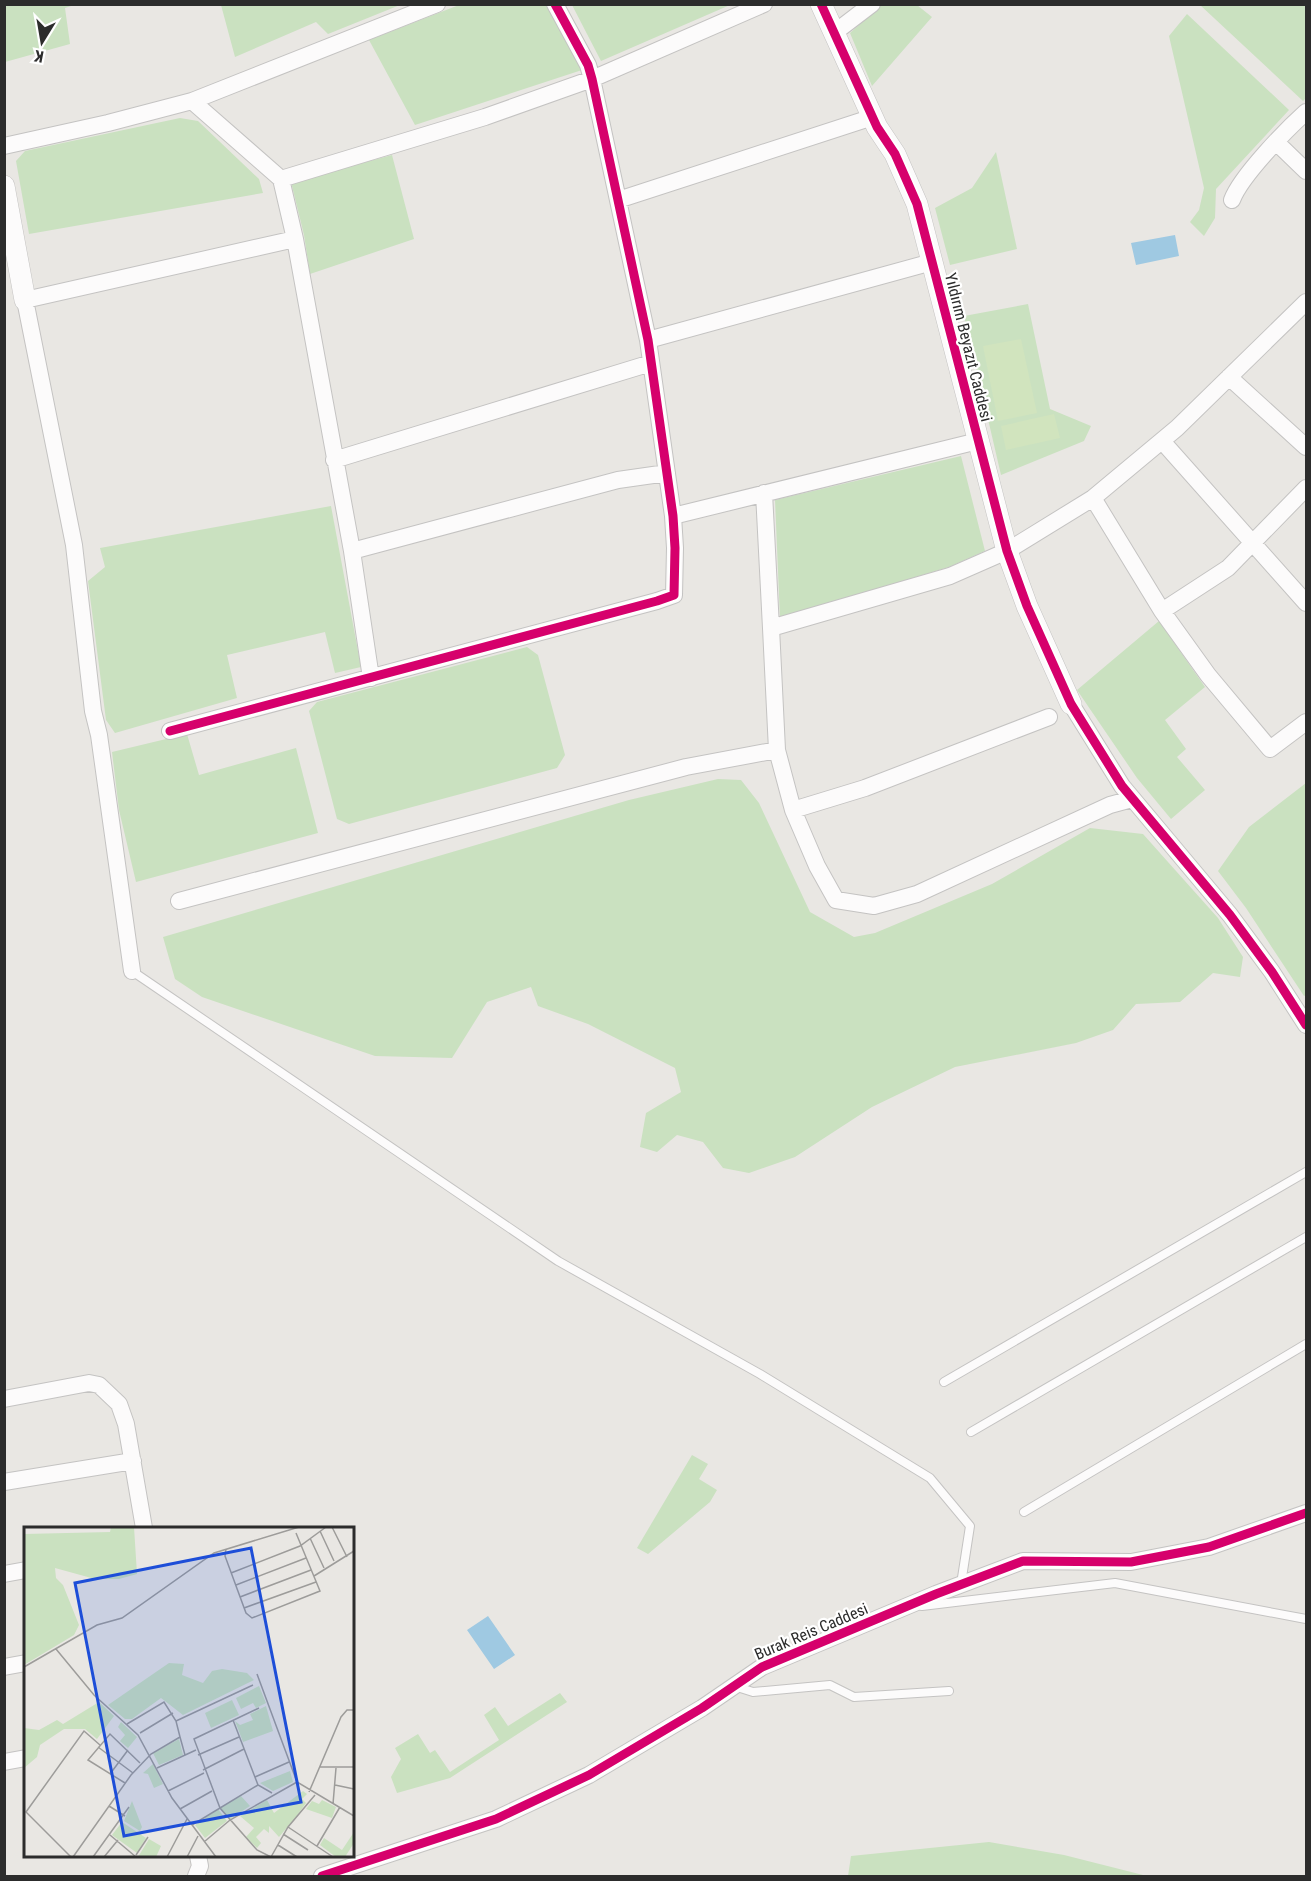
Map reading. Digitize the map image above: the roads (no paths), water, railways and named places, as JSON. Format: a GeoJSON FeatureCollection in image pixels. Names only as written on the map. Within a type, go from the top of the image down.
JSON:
{"type":"FeatureCollection","features":[{"type":"Feature","properties":{"kind":"street"},"geometry":{"type":"LineString","coordinates":[[4,146],[108,123],[192,101],[437,4]]}},
{"type":"Feature","properties":{"kind":"street"},"geometry":{"type":"LineString","coordinates":[[170,731],[657,602],[674,595],[673,516],[648,340],[588,64],[555,4]]}},
{"type":"Feature","properties":{"kind":"street"},"geometry":{"type":"LineString","coordinates":[[281,179],[484,117],[592,79],[764,4]]}},
{"type":"Feature","properties":{"kind":"street","name":"Yıldırım Beyazıt Caddesi"},"geometry":{"type":"LineString","coordinates":[[821,4],[873,117],[895,154],[917,204],[1007,551],[1027,606],[1071,704]]}},
{"type":"Feature","properties":{"kind":"street"},"geometry":{"type":"LineString","coordinates":[[834,33],[872,4]]}},
{"type":"Feature","properties":{"kind":"street"},"geometry":{"type":"LineString","coordinates":[[192,101],[281,179],[295,239],[352,551],[371,678]]}},
{"type":"Feature","properties":{"kind":"street"},"geometry":{"type":"LineString","coordinates":[[1232,200],[1236,189],[1276,142],[1306,112]]}},
{"type":"Feature","properties":{"kind":"street"},"geometry":{"type":"LineString","coordinates":[[618,200],[873,117]]}},
{"type":"Feature","properties":{"kind":"street"},"geometry":{"type":"LineString","coordinates":[[1276,142],[1306,171]]}},
{"type":"Feature","properties":{"kind":"street"},"geometry":{"type":"LineString","coordinates":[[4,186],[74,545],[93,711],[99,735],[132,971]]}},
{"type":"Feature","properties":{"kind":"street"},"geometry":{"type":"LineString","coordinates":[[26,300],[295,239]]}},
{"type":"Feature","properties":{"kind":"street"},"geometry":{"type":"LineString","coordinates":[[648,340],[932,262]]}},
{"type":"Feature","properties":{"kind":"street"},"geometry":{"type":"LineString","coordinates":[[771,628],[950,576],[1007,551],[1093,498],[1162,441],[1306,302]]}},
{"type":"Feature","properties":{"kind":"street"},"geometry":{"type":"LineString","coordinates":[[334,460],[651,363]]}},
{"type":"Feature","properties":{"kind":"street"},"geometry":{"type":"LineString","coordinates":[[1229,377],[1306,447]]}},
{"type":"Feature","properties":{"kind":"street"},"geometry":{"type":"LineString","coordinates":[[673,516],[978,441]]}},
{"type":"Feature","properties":{"kind":"street"},"geometry":{"type":"LineString","coordinates":[[1162,441],[1306,603]]}},
{"type":"Feature","properties":{"kind":"street"},"geometry":{"type":"LineString","coordinates":[[352,551],[618,480],[667,473]]}},
{"type":"Feature","properties":{"kind":"street"},"geometry":{"type":"LineString","coordinates":[[1162,611],[1228,568],[1254,544],[1306,488]]}},
{"type":"Feature","properties":{"kind":"street"},"geometry":{"type":"LineString","coordinates":[[764,493],[777,750],[793,810],[817,867],[836,900],[874,906],[917,894],[1110,805],[1132,799]]}},
{"type":"Feature","properties":{"kind":"street"},"geometry":{"type":"LineString","coordinates":[[1093,498],[1162,611],[1208,675],[1270,749],[1306,722]]}},
{"type":"Feature","properties":{"kind":"street"},"geometry":{"type":"LineString","coordinates":[[1071,704],[1122,786],[1230,915],[1272,972],[1306,1025]]}},
{"type":"Feature","properties":{"kind":"street"},"geometry":{"type":"LineString","coordinates":[[793,810],[865,788],[1049,717]]}},
{"type":"Feature","properties":{"kind":"street"},"geometry":{"type":"LineString","coordinates":[[179,901],[686,767],[777,750]]}},
{"type":"Feature","properties":{"kind":"street"},"geometry":{"type":"LineString","coordinates":[[4,1399],[89,1383],[99,1385],[119,1404],[126,1424],[144,1527]]}},
{"type":"Feature","properties":{"kind":"street"},"geometry":{"type":"LineString","coordinates":[[4,1482],[132,1461]]}},
{"type":"Feature","properties":{"kind":"street","name":"Burak Reis Caddesi"},"geometry":{"type":"LineString","coordinates":[[322,1876],[496,1820],[589,1775],[702,1708],[762,1667],[901,1608],[1023,1561],[1131,1562],[1209,1547],[1306,1513]]}},
{"type":"Feature","properties":{"kind":"street"},"geometry":{"type":"LineString","coordinates":[[4,1574],[24,1570]]}},
{"type":"Feature","properties":{"kind":"street"},"geometry":{"type":"LineString","coordinates":[[4,1667],[24,1663]]}},
{"type":"Feature","properties":{"kind":"street"},"geometry":{"type":"LineString","coordinates":[[4,1762],[24,1758]]}},
{"type":"Feature","properties":{"kind":"street"},"geometry":{"type":"LineString","coordinates":[[196,1876],[200,1866],[198,1857]]}},
{"type":"Feature","properties":{"kind":"lane"},"geometry":{"type":"LineString","coordinates":[[132,971],[558,1261],[760,1374],[930,1478],[970,1526],[961,1584]]}},
{"type":"Feature","properties":{"kind":"lane"},"geometry":{"type":"LineString","coordinates":[[944,1382],[1306,1172]]}},
{"type":"Feature","properties":{"kind":"lane"},"geometry":{"type":"LineString","coordinates":[[971,1431],[1306,1237]]}},
{"type":"Feature","properties":{"kind":"lane"},"geometry":{"type":"LineString","coordinates":[[1024,1512],[1306,1344]]}},
{"type":"Feature","properties":{"kind":"lane"},"geometry":{"type":"LineString","coordinates":[[901,1608],[1115,1583],[1306,1619]]}},
{"type":"Feature","properties":{"kind":"lane"},"geometry":{"type":"LineString","coordinates":[[734,1686],[753,1692],[830,1685],[854,1697],[949,1690]]}},
{"type":"Feature","properties":{"kind":"water"},"geometry":{"type":"Polygon","coordinates":[[[1175,235],[1179,256],[1136,265],[1131,243],[1175,235]]]}},
{"type":"Feature","properties":{"kind":"water"},"geometry":{"type":"Polygon","coordinates":[[[488,1616],[515,1655],[494,1669],[467,1630],[488,1616]]]}}]}
